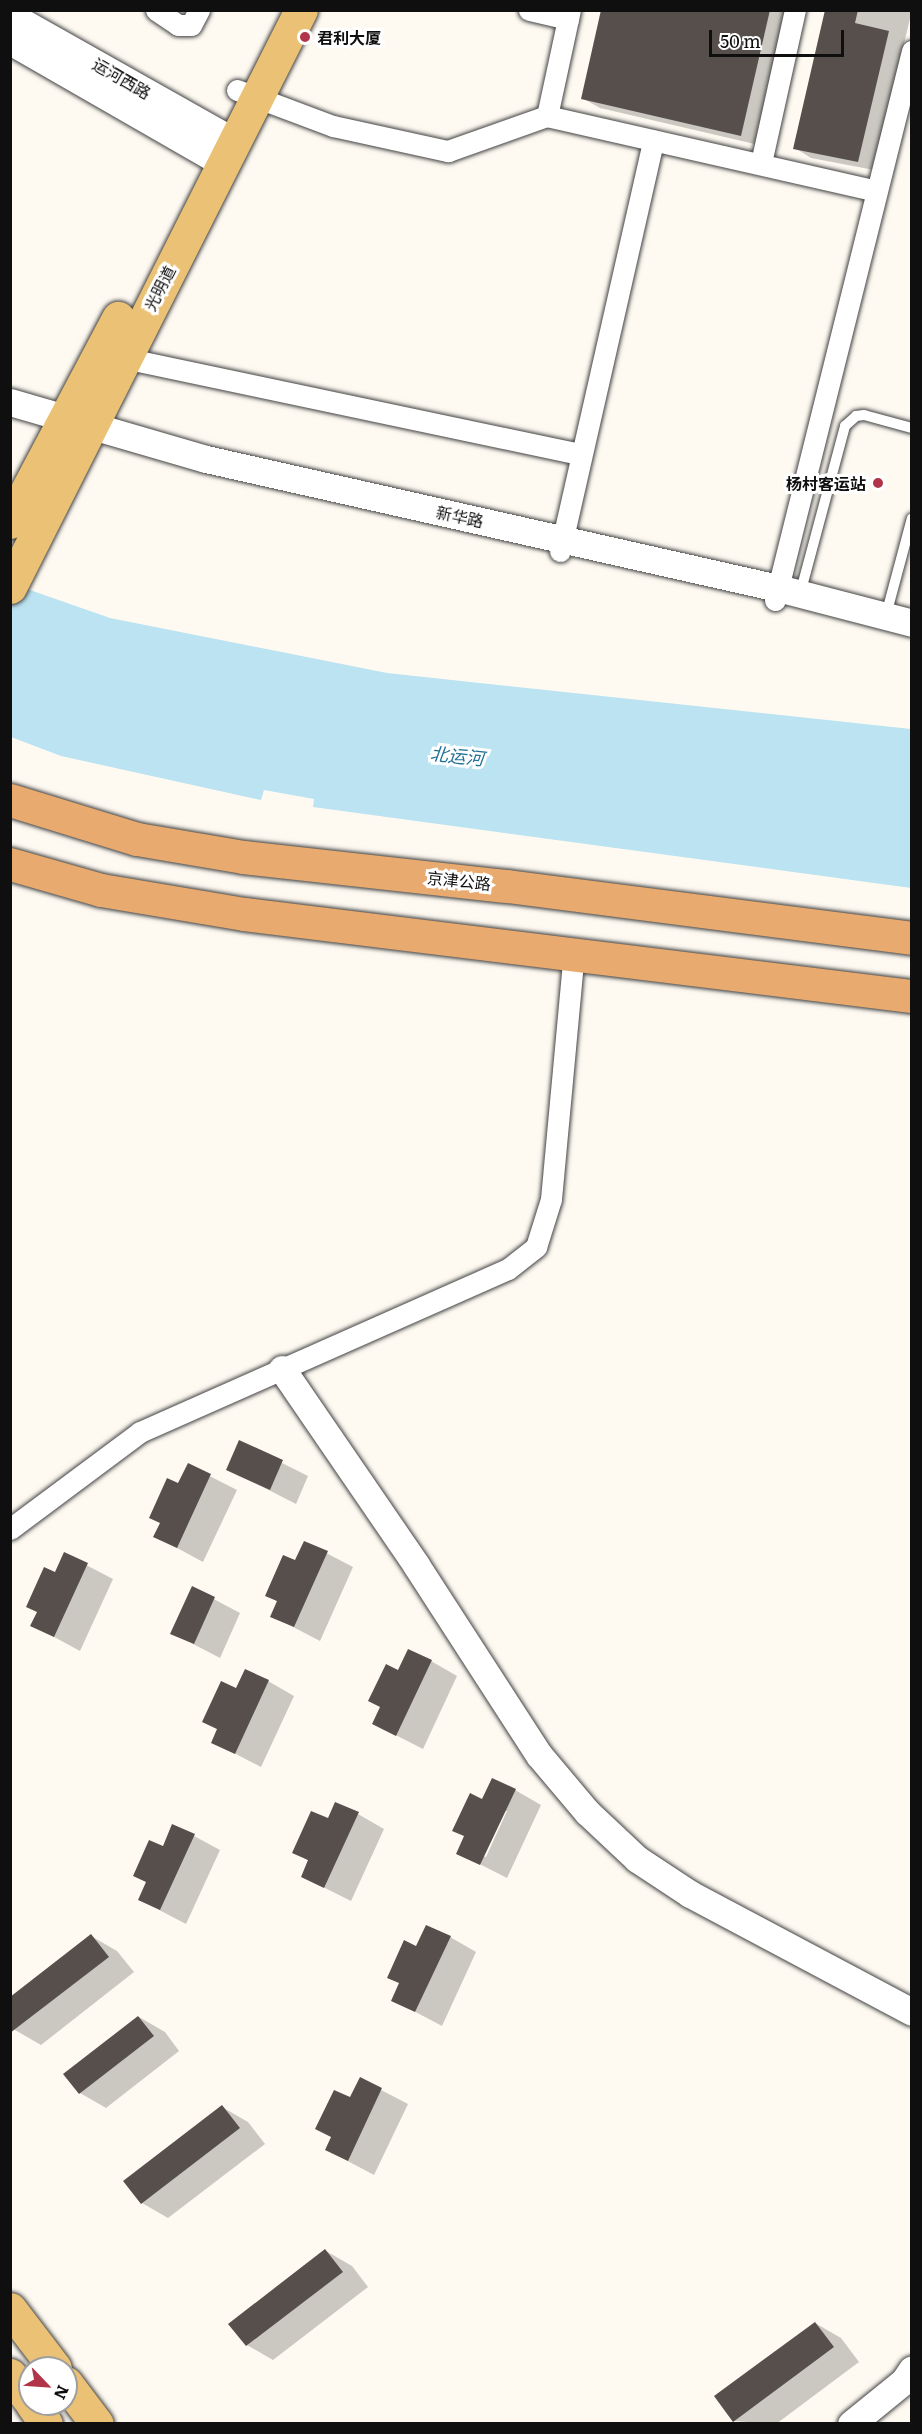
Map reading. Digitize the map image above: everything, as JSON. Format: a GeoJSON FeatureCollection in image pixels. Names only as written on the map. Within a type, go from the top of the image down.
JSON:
{"type":"FeatureCollection","features":[{"type":"Feature","properties":{"kind":"highway","name":"京津公路"},"geometry":{"type":"LineString","coordinates":[[10,800],[137,839],[243,857],[519,887],[912,938]]}},
{"type":"Feature","properties":{"kind":"highway"},"geometry":{"type":"LineString","coordinates":[[10,864],[101,890],[244,914],[574,952],[912,996]]}},
{"type":"Feature","properties":{"kind":"main road","name":"光明道"},"geometry":{"type":"LineString","coordinates":[[247,94],[279,10]]}},
{"type":"Feature","properties":{"kind":"main road","name":"光明道"},"geometry":{"type":"LineString","coordinates":[[16,577],[74,428],[247,94],[301,10]]}},
{"type":"Feature","properties":{"kind":"main road","name":"光明道"},"geometry":{"type":"LineString","coordinates":[[10,522],[124,357],[219,147]]}},
{"type":"Feature","properties":{"kind":"main road"},"geometry":{"type":"LineString","coordinates":[[10,872],[46,876]]}},
{"type":"Feature","properties":{"kind":"main road"},"geometry":{"type":"LineString","coordinates":[[10,2309],[46,2356]]}},
{"type":"Feature","properties":{"kind":"main road"},"geometry":{"type":"LineString","coordinates":[[78,2399],[97,2424]]}},
{"type":"Feature","properties":{"kind":"street"},"geometry":{"type":"LineString","coordinates":[[156,10],[178,25],[191,25],[199,10]]}},
{"type":"Feature","properties":{"kind":"street"},"geometry":{"type":"LineString","coordinates":[[529,10],[569,15],[547,116]]}},
{"type":"Feature","properties":{"kind":"street"},"geometry":{"type":"LineString","coordinates":[[761,163],[795,10]]}},
{"type":"Feature","properties":{"kind":"street","name":"运河西路"},"geometry":{"type":"LineString","coordinates":[[10,15],[219,147]]}},
{"type":"Feature","properties":{"kind":"street","name":"运河西路"},"geometry":{"type":"LineString","coordinates":[[10,41],[219,147]]}},
{"type":"Feature","properties":{"kind":"street"},"geometry":{"type":"LineString","coordinates":[[787,597],[876,191],[912,51]]}},
{"type":"Feature","properties":{"kind":"street"},"geometry":{"type":"LineString","coordinates":[[247,94],[333,126],[448,151],[547,116],[876,191]]}},
{"type":"Feature","properties":{"kind":"street"},"geometry":{"type":"LineString","coordinates":[[561,544],[579,454],[653,140]]}},
{"type":"Feature","properties":{"kind":"street"},"geometry":{"type":"LineString","coordinates":[[124,357],[579,454]]}},
{"type":"Feature","properties":{"kind":"street","name":"新华路"},"geometry":{"type":"LineString","coordinates":[[10,402],[74,428]]}},
{"type":"Feature","properties":{"kind":"street","name":"新华路"},"geometry":{"type":"LineString","coordinates":[[10,413],[787,597],[884,622],[912,634]]}},
{"type":"Feature","properties":{"kind":"street","name":"新华路"},"geometry":{"type":"LineString","coordinates":[[884,622],[912,623]]}},
{"type":"Feature","properties":{"kind":"street"},"geometry":{"type":"LineString","coordinates":[[10,1529],[140,1432],[508,1269],[536,1247],[551,1199],[574,952]]}},
{"type":"Feature","properties":{"kind":"street"},"geometry":{"type":"LineString","coordinates":[[282,1369],[416,1565],[539,1755],[587,1812],[637,1859],[690,1894],[912,2012]]}},
{"type":"Feature","properties":{"kind":"street"},"geometry":{"type":"LineString","coordinates":[[851,2424],[904,2382],[912,2369]]}},
{"type":"Feature","properties":{"kind":"lane"},"geometry":{"type":"LineString","coordinates":[[787,597],[845,426],[856,416],[864,415],[912,428]]}},
{"type":"Feature","properties":{"kind":"lane"},"geometry":{"type":"LineString","coordinates":[[884,622],[912,518]]}},
{"type":"Feature","properties":{"kind":"water","name":"北运河"},"geometry":{"type":"Polygon","coordinates":[[[10,583],[110,618],[387,673],[911,729],[911,888],[313,807],[314,799],[264,790],[261,800],[61,756],[11,737],[10,583]]]}},
{"type":"Feature","properties":{"kind":"building"},"geometry":{"type":"Polygon","coordinates":[[[601,10],[770,10],[741,136],[581,99],[601,10]]]}},
{"type":"Feature","properties":{"kind":"building"},"geometry":{"type":"Polygon","coordinates":[[[825,10],[858,10],[855,23],[889,31],[858,162],[793,149],[825,10]]]}},
{"type":"Feature","properties":{"kind":"building"},"geometry":{"type":"Polygon","coordinates":[[[239,1440],[283,1460],[270,1490],[226,1470],[239,1440]]]}},
{"type":"Feature","properties":{"kind":"building"},"geometry":{"type":"Polygon","coordinates":[[[188,1463],[211,1474],[177,1548],[153,1537],[160,1523],[149,1518],[167,1478],[178,1483],[188,1463]]]}},
{"type":"Feature","properties":{"kind":"building"},"geometry":{"type":"Polygon","coordinates":[[[304,1541],[328,1551],[294,1627],[270,1617],[277,1601],[265,1596],[283,1555],[295,1560],[304,1541]]]}},
{"type":"Feature","properties":{"kind":"building"},"geometry":{"type":"Polygon","coordinates":[[[64,1552],[88,1563],[54,1637],[30,1626],[37,1612],[26,1607],[44,1567],[55,1572],[64,1552]]]}},
{"type":"Feature","properties":{"kind":"building"},"geometry":{"type":"Polygon","coordinates":[[[192,1586],[215,1597],[194,1644],[170,1634],[192,1586]]]}},
{"type":"Feature","properties":{"kind":"building"},"geometry":{"type":"Polygon","coordinates":[[[408,1649],[432,1660],[396,1736],[372,1724],[380,1707],[368,1701],[386,1664],[398,1670],[408,1649]]]}},
{"type":"Feature","properties":{"kind":"building"},"geometry":{"type":"Polygon","coordinates":[[[245,1669],[269,1680],[235,1754],[211,1743],[217,1729],[202,1722],[221,1681],[236,1688],[245,1669]]]}},
{"type":"Feature","properties":{"kind":"building"},"geometry":{"type":"Polygon","coordinates":[[[492,1778],[516,1789],[480,1865],[456,1854],[464,1836],[452,1831],[470,1793],[482,1799],[492,1778]]]}},
{"type":"Feature","properties":{"kind":"building"},"geometry":{"type":"Polygon","coordinates":[[[335,1802],[359,1812],[324,1888],[301,1877],[308,1860],[292,1853],[311,1811],[328,1818],[335,1802]]]}},
{"type":"Feature","properties":{"kind":"building"},"geometry":{"type":"Polygon","coordinates":[[[172,1824],[195,1834],[160,1910],[138,1900],[146,1882],[133,1876],[149,1840],[163,1846],[172,1824]]]}},
{"type":"Feature","properties":{"kind":"building"},"geometry":{"type":"Polygon","coordinates":[[[426,1925],[451,1936],[415,2012],[391,2001],[399,1983],[387,1978],[404,1940],[416,1946],[426,1925]]]}},
{"type":"Feature","properties":{"kind":"building"},"geometry":{"type":"Polygon","coordinates":[[[91,1934],[109,1957],[10,2033],[10,1997],[91,1934]]]}},
{"type":"Feature","properties":{"kind":"building"},"geometry":{"type":"Polygon","coordinates":[[[138,2016],[154,2036],[79,2094],[63,2074],[138,2016]]]}},
{"type":"Feature","properties":{"kind":"building"},"geometry":{"type":"Polygon","coordinates":[[[360,2077],[382,2088],[348,2161],[325,2150],[331,2137],[315,2129],[334,2090],[350,2097],[360,2077]]]}},
{"type":"Feature","properties":{"kind":"building"},"geometry":{"type":"Polygon","coordinates":[[[222,2105],[240,2128],[141,2204],[123,2181],[222,2105]]]}},
{"type":"Feature","properties":{"kind":"building"},"geometry":{"type":"Polygon","coordinates":[[[325,2249],[343,2272],[246,2346],[228,2324],[325,2249]]]}},
{"type":"Feature","properties":{"kind":"building"},"geometry":{"type":"Polygon","coordinates":[[[815,2322],[834,2347],[733,2422],[714,2396],[815,2322]]]}},
{"type":"Feature","properties":{"kind":"place","name":"君利大厦"},"geometry":{"type":"Point","coordinates":[305,37]}},
{"type":"Feature","properties":{"kind":"place","name":"杨村客运站"},"geometry":{"type":"Point","coordinates":[878,483]}}]}
